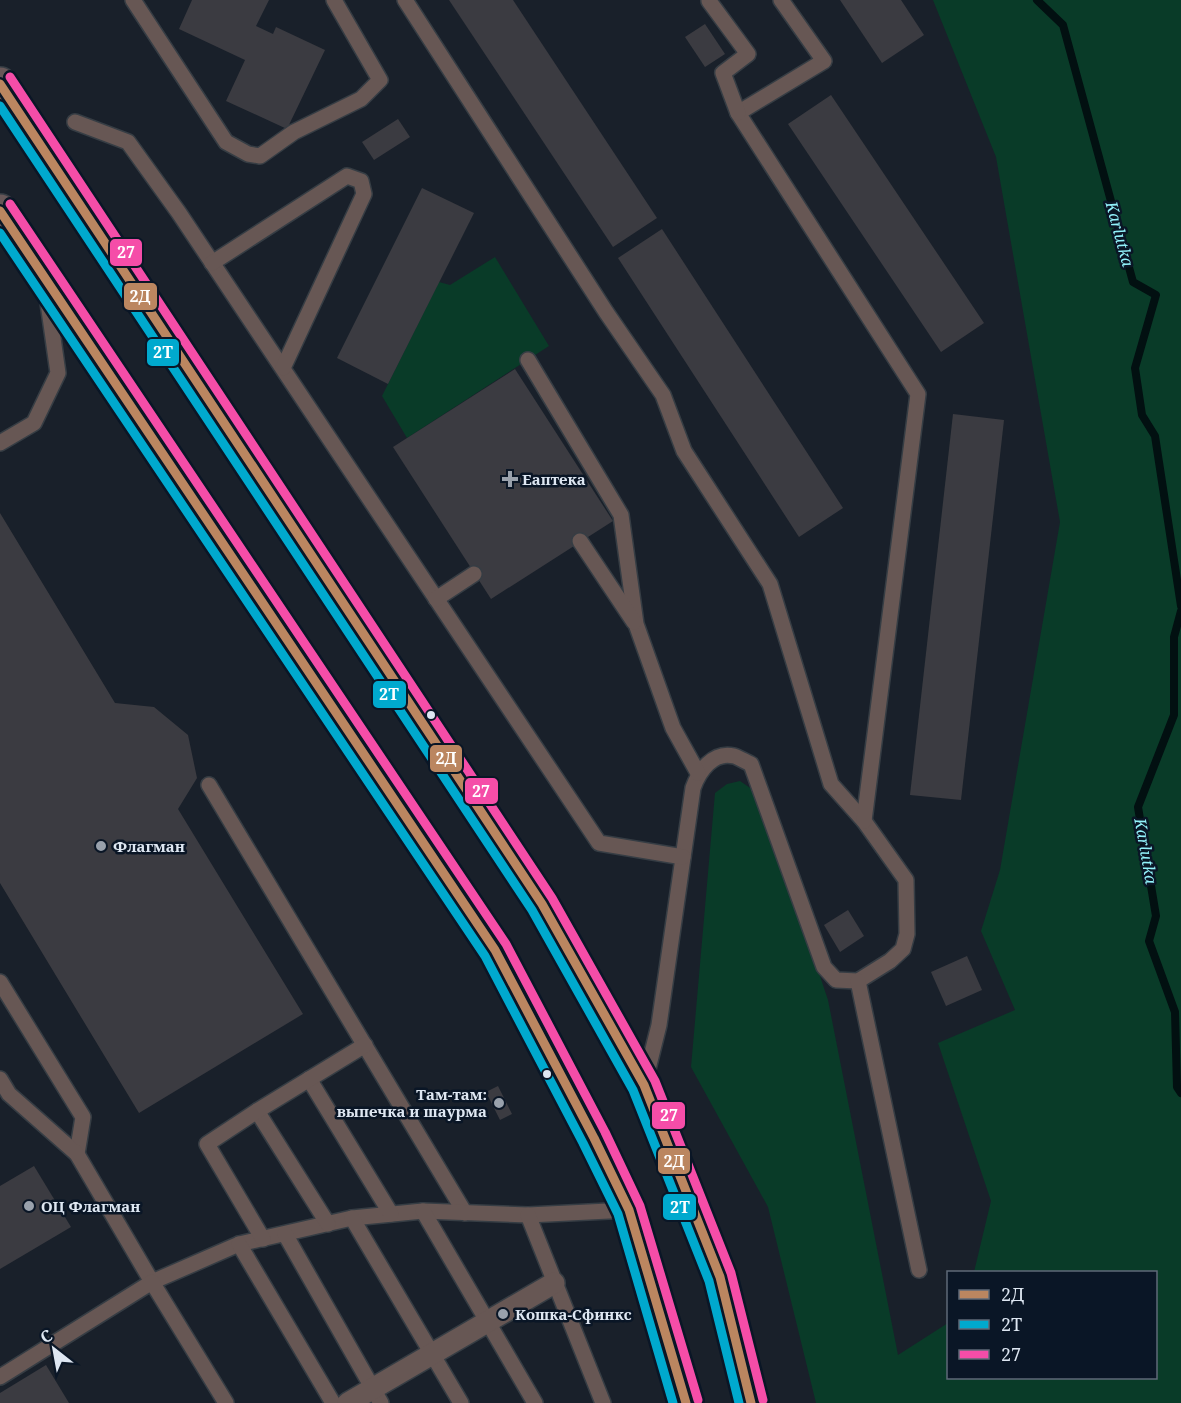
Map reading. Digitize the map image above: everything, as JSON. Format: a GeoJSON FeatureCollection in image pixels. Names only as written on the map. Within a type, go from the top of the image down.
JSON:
{"type":"FeatureCollection","features":[{"type":"Feature","properties":{"kind":"main road"},"geometry":{"type":"LineString","coordinates":[[0,84],[542,904],[644,1085],[720,1277],[751,1403]]}},
{"type":"Feature","properties":{"kind":"main road"},"geometry":{"type":"LineString","coordinates":[[0,212],[495,950],[594,1138],[629,1210],[686,1403]]}},
{"type":"Feature","properties":{"kind":"street"},"geometry":{"type":"LineString","coordinates":[[348,1403],[377,1396],[432,1354],[554,1282]]}},
{"type":"Feature","properties":{"kind":"lane"},"geometry":{"type":"LineString","coordinates":[[133,0],[226,142],[248,154],[260,156],[294,132],[361,99],[380,80],[334,0]]}},
{"type":"Feature","properties":{"kind":"lane"},"geometry":{"type":"LineString","coordinates":[[405,0],[606,312],[663,395],[684,451],[770,584],[831,784],[864,821],[906,880],[907,934],[903,949],[890,961],[858,981],[836,980],[824,967],[752,764],[734,756],[721,756],[710,762],[698,772],[693,788],[659,1025],[644,1085]]}},
{"type":"Feature","properties":{"kind":"lane"},"geometry":{"type":"LineString","coordinates":[[738,113],[824,61],[781,0]]}},
{"type":"Feature","properties":{"kind":"lane"},"geometry":{"type":"LineString","coordinates":[[709,1],[748,54],[723,73],[738,113],[918,394],[864,821]]}},
{"type":"Feature","properties":{"kind":"lane"},"geometry":{"type":"LineString","coordinates":[[75,122],[128,142],[179,213],[599,843],[683,857]]}},
{"type":"Feature","properties":{"kind":"lane"},"geometry":{"type":"LineString","coordinates":[[212,263],[347,176],[362,181],[364,194],[283,368]]}},
{"type":"Feature","properties":{"kind":"lane"},"geometry":{"type":"LineString","coordinates":[[0,443],[34,423],[58,373],[45,278]]}},
{"type":"Feature","properties":{"kind":"lane"},"geometry":{"type":"LineString","coordinates":[[528,360],[621,515],[636,624],[673,728],[698,772]]}},
{"type":"Feature","properties":{"kind":"lane"},"geometry":{"type":"LineString","coordinates":[[580,542],[636,624]]}},
{"type":"Feature","properties":{"kind":"lane"},"geometry":{"type":"LineString","coordinates":[[436,598],[474,574]]}},
{"type":"Feature","properties":{"kind":"lane"},"geometry":{"type":"LineString","coordinates":[[209,785],[465,1213]]}},
{"type":"Feature","properties":{"kind":"lane"},"geometry":{"type":"LineString","coordinates":[[858,981],[919,1270]]}},
{"type":"Feature","properties":{"kind":"lane"},"geometry":{"type":"LineString","coordinates":[[0,982],[83,1117],[77,1154]]}},
{"type":"Feature","properties":{"kind":"lane"},"geometry":{"type":"LineString","coordinates":[[263,1239],[207,1144],[365,1045]]}},
{"type":"Feature","properties":{"kind":"lane"},"geometry":{"type":"LineString","coordinates":[[0,1079],[9,1094],[77,1154],[226,1403]]}},
{"type":"Feature","properties":{"kind":"lane"},"geometry":{"type":"LineString","coordinates":[[309,1079],[391,1214]]}},
{"type":"Feature","properties":{"kind":"lane"},"geometry":{"type":"LineString","coordinates":[[257,1111],[328,1224]]}},
{"type":"Feature","properties":{"kind":"lane"},"geometry":{"type":"LineString","coordinates":[[0,1377],[114,1308],[152,1282],[239,1244],[352,1218],[423,1211],[528,1215],[629,1210]]}},
{"type":"Feature","properties":{"kind":"lane"},"geometry":{"type":"LineString","coordinates":[[423,1211],[535,1403]]}},
{"type":"Feature","properties":{"kind":"lane"},"geometry":{"type":"LineString","coordinates":[[528,1215],[603,1403]]}},
{"type":"Feature","properties":{"kind":"lane"},"geometry":{"type":"LineString","coordinates":[[352,1218],[461,1403]]}},
{"type":"Feature","properties":{"kind":"lane"},"geometry":{"type":"LineString","coordinates":[[285,1234],[377,1396]]}},
{"type":"Feature","properties":{"kind":"lane"},"geometry":{"type":"LineString","coordinates":[[239,1244],[333,1403]]}},
{"type":"Feature","properties":{"kind":"green space"},"geometry":{"type":"Polygon","coordinates":[[[933,0],[1181,0],[1181,1403],[816,1403],[768,1207],[691,1067],[715,793],[727,784],[740,781],[759,794],[828,1000],[898,1355],[947,1324],[947,1379],[1157,1379],[1157,1271],[974,1271],[991,1201],[938,1043],[1015,1010],[981,931],[1000,870],[1060,522],[996,157],[933,0]]]}},
{"type":"Feature","properties":{"kind":"green space"},"geometry":{"type":"Polygon","coordinates":[[[495,257],[549,346],[407,438],[382,396],[439,282],[450,285],[495,257]]]}},
{"type":"Feature","properties":{"kind":"building"},"geometry":{"type":"Polygon","coordinates":[[[192,0],[269,0],[256,26],[273,34],[276,27],[325,50],[287,129],[226,101],[245,60],[179,29],[192,0]]]}},
{"type":"Feature","properties":{"kind":"building"},"geometry":{"type":"Polygon","coordinates":[[[449,0],[513,0],[657,218],[613,247],[449,0]]]}},
{"type":"Feature","properties":{"kind":"building"},"geometry":{"type":"Polygon","coordinates":[[[840,0],[901,0],[924,35],[882,63],[840,0]]]}},
{"type":"Feature","properties":{"kind":"building"},"geometry":{"type":"Polygon","coordinates":[[[705,24],[725,54],[705,67],[685,37],[705,24]]]}},
{"type":"Feature","properties":{"kind":"building"},"geometry":{"type":"Polygon","coordinates":[[[831,95],[984,323],[941,352],[788,124],[831,95]]]}},
{"type":"Feature","properties":{"kind":"building"},"geometry":{"type":"Polygon","coordinates":[[[398,119],[410,137],[374,160],[362,142],[398,119]]]}},
{"type":"Feature","properties":{"kind":"building"},"geometry":{"type":"Polygon","coordinates":[[[422,188],[474,213],[388,384],[337,358],[422,188]]]}},
{"type":"Feature","properties":{"kind":"building"},"geometry":{"type":"Polygon","coordinates":[[[662,229],[843,508],[799,537],[618,258],[662,229]]]}},
{"type":"Feature","properties":{"kind":"building"},"geometry":{"type":"Polygon","coordinates":[[[515,369],[613,521],[491,599],[393,447],[515,369]]]}},
{"type":"Feature","properties":{"kind":"building"},"geometry":{"type":"Polygon","coordinates":[[[953,414],[1004,420],[961,800],[910,795],[953,414]]]}},
{"type":"Feature","properties":{"kind":"building","name":"Флагман"},"geometry":{"type":"Polygon","coordinates":[[[0,513],[115,703],[154,707],[188,735],[197,778],[178,809],[303,1014],[139,1113],[0,883],[0,513]]]}},
{"type":"Feature","properties":{"kind":"building"},"geometry":{"type":"Polygon","coordinates":[[[848,910],[864,936],[840,952],[824,925],[848,910]]]}},
{"type":"Feature","properties":{"kind":"building"},"geometry":{"type":"Polygon","coordinates":[[[967,956],[982,990],[946,1006],[931,972],[967,956]]]}},
{"type":"Feature","properties":{"kind":"building","name":"Там-там: выпечка и шаурма"},"geometry":{"type":"Polygon","coordinates":[[[498,1086],[512,1114],[500,1120],[486,1092],[498,1086]]]}},
{"type":"Feature","properties":{"kind":"building","name":"ОЦ Флагман"},"geometry":{"type":"Polygon","coordinates":[[[34,1166],[71,1227],[0,1269],[0,1186],[34,1166]]]}},
{"type":"Feature","properties":{"kind":"building"},"geometry":{"type":"Polygon","coordinates":[[[46,1365],[69,1403],[0,1403],[0,1393],[46,1365]]]}},
{"type":"Feature","properties":{"kind":"waterway","name":"Karlutka"},"geometry":{"type":"LineString","coordinates":[[1037,0],[1063,25],[1133,282],[1156,295],[1135,368],[1142,415],[1155,436],[1181,606]]}},
{"type":"Feature","properties":{"kind":"waterway","name":"Karlutka"},"geometry":{"type":"LineString","coordinates":[[1181,611],[1174,637],[1174,715],[1138,807],[1156,916],[1149,941],[1175,1012],[1177,1087],[1181,1093]]}},
{"type":"Feature","properties":{"kind":"transit line","name":"27"},"geometry":{"type":"LineString","coordinates":[[10,77],[552,898],[655,1081],[731,1273],[763,1400]]}},
{"type":"Feature","properties":{"kind":"transit line","name":"2Д"},"geometry":{"type":"LineString","coordinates":[[0,84],[542,904],[644,1085],[720,1277],[751,1403]]}},
{"type":"Feature","properties":{"kind":"transit line","name":"2Т"},"geometry":{"type":"LineString","coordinates":[[0,106],[532,910],[633,1090],[709,1281],[739,1403]]}},
{"type":"Feature","properties":{"kind":"transit line","name":"27"},"geometry":{"type":"LineString","coordinates":[[10,204],[506,944],[605,1132],[640,1206],[698,1400]]}},
{"type":"Feature","properties":{"kind":"transit line","name":"2Д"},"geometry":{"type":"LineString","coordinates":[[0,211],[495,950],[594,1138],[629,1210],[686,1403]]}},
{"type":"Feature","properties":{"kind":"transit line","name":"2Т"},"geometry":{"type":"LineString","coordinates":[[0,233],[485,956],[618,1214],[673,1403]]}},
{"type":"Feature","properties":{"kind":"place","name":"Еаптека"},"geometry":{"type":"Point","coordinates":[510,479]}},
{"type":"Feature","properties":{"kind":"place","name":"Флагман"},"geometry":{"type":"Point","coordinates":[101,846]}},
{"type":"Feature","properties":{"kind":"place","name":"Там-там: выпечка и шаурма"},"geometry":{"type":"Point","coordinates":[499,1103]}},
{"type":"Feature","properties":{"kind":"place","name":"ОЦ Флагман"},"geometry":{"type":"Point","coordinates":[29,1206]}},
{"type":"Feature","properties":{"kind":"place","name":"Кошка-Сфинкс"},"geometry":{"type":"Point","coordinates":[503,1314]}}]}
